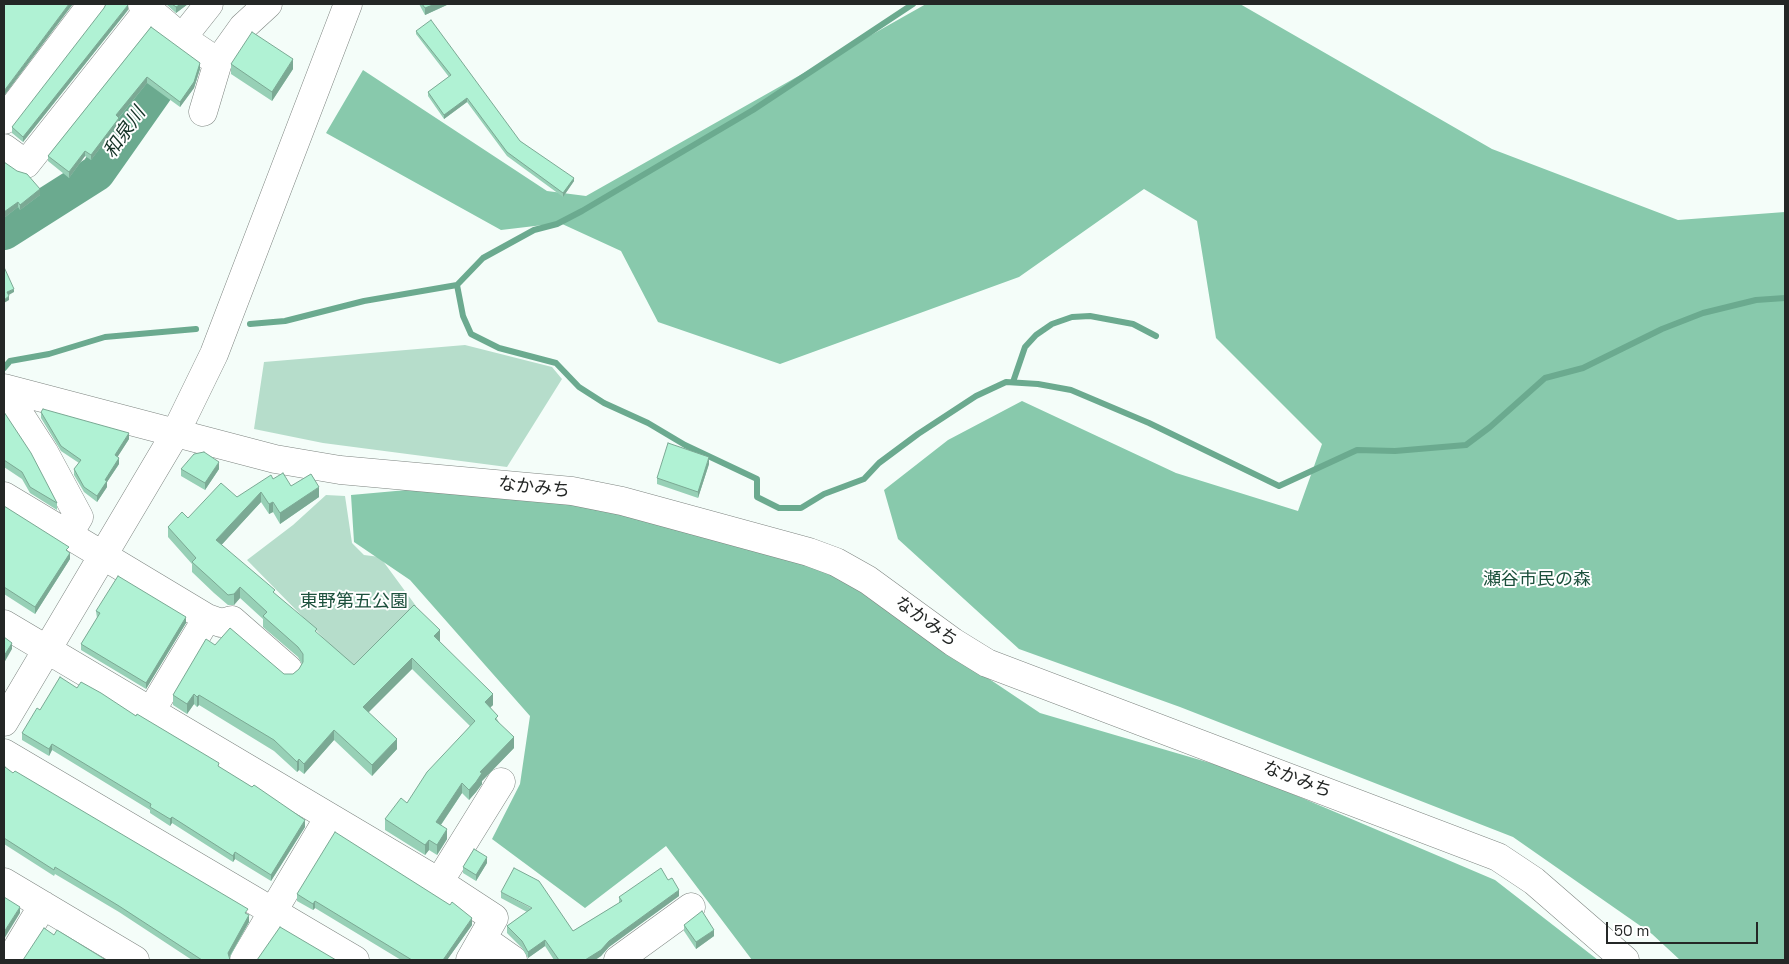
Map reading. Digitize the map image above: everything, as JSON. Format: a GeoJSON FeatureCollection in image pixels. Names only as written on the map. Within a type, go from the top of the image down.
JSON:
{"type":"FeatureCollection","features":[{"type":"Feature","properties":{"kind":"street"},"geometry":{"type":"LineString","coordinates":[[4,120],[92,4]]}},
{"type":"Feature","properties":{"kind":"street"},"geometry":{"type":"LineString","coordinates":[[187,41],[208,4]]}},
{"type":"Feature","properties":{"kind":"street"},"geometry":{"type":"LineString","coordinates":[[203,112],[218,62],[243,27],[268,4]]}},
{"type":"Feature","properties":{"kind":"street"},"geometry":{"type":"LineString","coordinates":[[4,722],[102,554],[175,434],[214,354],[348,4]]}},
{"type":"Feature","properties":{"kind":"street"},"geometry":{"type":"LineString","coordinates":[[4,148],[26,164],[145,6],[187,41],[218,62]]}},
{"type":"Feature","properties":{"kind":"street"},"geometry":{"type":"LineString","coordinates":[[4,389],[44,452],[79,517],[69,534]]}},
{"type":"Feature","properties":{"kind":"street","name":"なかみち"},"geometry":{"type":"LineString","coordinates":[[4,389],[274,458],[340,470],[572,491],[622,501],[809,552],[836,562],[868,580],[953,642],[987,663],[1498,857],[1534,881],[1624,960]]}},
{"type":"Feature","properties":{"kind":"street"},"geometry":{"type":"LineString","coordinates":[[4,496],[207,618],[221,623],[232,620],[288,669]]}},
{"type":"Feature","properties":{"kind":"street"},"geometry":{"type":"LineString","coordinates":[[151,712],[207,618]]}},
{"type":"Feature","properties":{"kind":"street"},"geometry":{"type":"LineString","coordinates":[[4,624],[439,882],[494,918],[476,949],[513,960]]}},
{"type":"Feature","properties":{"kind":"street"},"geometry":{"type":"LineString","coordinates":[[4,753],[355,960]]}},
{"type":"Feature","properties":{"kind":"street"},"geometry":{"type":"LineString","coordinates":[[439,882],[501,782]]}},
{"type":"Feature","properties":{"kind":"street"},"geometry":{"type":"LineString","coordinates":[[244,960],[329,817]]}},
{"type":"Feature","properties":{"kind":"street"},"geometry":{"type":"LineString","coordinates":[[4,882],[135,960]]}},
{"type":"Feature","properties":{"kind":"street"},"geometry":{"type":"LineString","coordinates":[[10,960],[43,905]]}},
{"type":"Feature","properties":{"kind":"street"},"geometry":{"type":"LineString","coordinates":[[618,960],[691,907]]}},
{"type":"Feature","properties":{"kind":"green space","name":"瀬谷市民の森"},"geometry":{"type":"Polygon","coordinates":[[[926,4],[1240,4],[1492,149],[1678,220],[1785,212],[1785,960],[1680,960],[1652,934],[1513,837],[1180,707],[1019,649],[898,539],[884,490],[948,440],[1022,401],[1176,473],[1298,511],[1322,444],[1216,338],[1197,221],[1144,189],[1019,277],[780,364],[658,322],[621,251],[560,223],[501,230],[326,133],[363,70],[547,191],[586,196],[926,4]]]}},
{"type":"Feature","properties":{"kind":"green space"},"geometry":{"type":"Polygon","coordinates":[[[465,345],[552,367],[562,379],[507,467],[323,443],[254,429],[264,362],[465,345]]]}},
{"type":"Feature","properties":{"kind":"green space"},"geometry":{"type":"Polygon","coordinates":[[[418,489],[563,497],[829,568],[1040,713],[1241,772],[1495,880],[1598,960],[752,960],[666,846],[585,908],[492,839],[520,784],[530,716],[410,580],[354,542],[351,495],[418,489]]]}},
{"type":"Feature","properties":{"kind":"green space","name":"東野第五公園"},"geometry":{"type":"Polygon","coordinates":[[[326,495],[345,496],[352,543],[364,555],[380,557],[416,606],[354,669],[247,560],[293,525],[326,495]]]}},
{"type":"Feature","properties":{"kind":"building"},"geometry":{"type":"Polygon","coordinates":[[[4,4],[69,4],[4,91],[4,4]]]}},
{"type":"Feature","properties":{"kind":"building"},"geometry":{"type":"Polygon","coordinates":[[[106,4],[128,5],[23,137],[12,127],[106,4]]]}},
{"type":"Feature","properties":{"kind":"building"},"geometry":{"type":"Polygon","coordinates":[[[422,4],[435,4],[425,8],[422,4]]]}},
{"type":"Feature","properties":{"kind":"building"},"geometry":{"type":"Polygon","coordinates":[[[431,20],[520,141],[574,178],[563,193],[507,152],[467,98],[444,115],[428,92],[451,75],[416,31],[431,20]]]}},
{"type":"Feature","properties":{"kind":"building"},"geometry":{"type":"Polygon","coordinates":[[[151,27],[200,63],[194,82],[180,102],[147,77],[116,115],[119,118],[91,155],[85,151],[69,172],[48,156],[151,27]]]}},
{"type":"Feature","properties":{"kind":"building"},"geometry":{"type":"Polygon","coordinates":[[[252,32],[293,59],[272,92],[231,64],[252,32]]]}},
{"type":"Feature","properties":{"kind":"building"},"geometry":{"type":"Polygon","coordinates":[[[4,162],[17,171],[27,174],[40,189],[20,205],[18,202],[4,212],[4,162]]]}},
{"type":"Feature","properties":{"kind":"building"},"geometry":{"type":"Polygon","coordinates":[[[4,267],[14,289],[7,292],[9,296],[4,300],[4,267]]]}},
{"type":"Feature","properties":{"kind":"building"},"geometry":{"type":"Polygon","coordinates":[[[43,409],[129,433],[115,455],[119,458],[97,496],[84,487],[74,469],[81,460],[61,446],[41,412],[43,409]]]}},
{"type":"Feature","properties":{"kind":"building"},"geometry":{"type":"Polygon","coordinates":[[[4,412],[31,453],[57,503],[30,487],[22,472],[4,460],[4,412]]]}},
{"type":"Feature","properties":{"kind":"building"},"geometry":{"type":"Polygon","coordinates":[[[668,443],[709,457],[698,492],[657,478],[668,443]]]}},
{"type":"Feature","properties":{"kind":"building"},"geometry":{"type":"Polygon","coordinates":[[[204,452],[219,462],[205,483],[181,469],[194,454],[204,452]]]}},
{"type":"Feature","properties":{"kind":"building"},"geometry":{"type":"Polygon","coordinates":[[[283,473],[291,486],[311,474],[319,487],[280,513],[273,502],[269,504],[261,492],[216,540],[275,590],[273,592],[317,629],[315,631],[354,665],[414,605],[440,630],[434,636],[493,694],[485,702],[498,716],[495,719],[514,737],[480,772],[482,773],[469,790],[462,783],[436,822],[447,829],[437,845],[429,840],[425,845],[385,819],[401,798],[407,803],[427,772],[475,721],[412,658],[363,707],[397,739],[372,765],[334,730],[304,764],[299,759],[297,762],[274,740],[199,695],[197,697],[194,694],[187,704],[173,695],[206,639],[215,645],[230,628],[284,674],[293,674],[303,662],[303,654],[298,647],[263,616],[267,612],[240,587],[234,594],[228,595],[192,562],[196,558],[168,527],[182,512],[188,518],[221,483],[237,497],[271,475],[273,479],[283,473]]]}},
{"type":"Feature","properties":{"kind":"building"},"geometry":{"type":"Polygon","coordinates":[[[4,506],[69,547],[66,550],[70,553],[35,607],[4,587],[4,506]]]}},
{"type":"Feature","properties":{"kind":"building"},"geometry":{"type":"Polygon","coordinates":[[[118,576],[186,617],[146,683],[81,644],[100,613],[96,611],[118,576]]]}},
{"type":"Feature","properties":{"kind":"building"},"geometry":{"type":"Polygon","coordinates":[[[4,637],[12,643],[4,656],[4,637]]]}},
{"type":"Feature","properties":{"kind":"building"},"geometry":{"type":"Polygon","coordinates":[[[60,677],[77,688],[81,682],[136,716],[137,714],[219,763],[218,766],[252,787],[254,785],[305,820],[271,875],[235,852],[233,856],[172,817],[170,819],[150,807],[151,804],[52,744],[49,749],[22,733],[37,708],[40,710],[60,677]]]}},
{"type":"Feature","properties":{"kind":"building"},"geometry":{"type":"Polygon","coordinates":[[[5,767],[13,773],[15,771],[248,909],[245,913],[249,915],[228,953],[230,960],[202,960],[119,906],[55,867],[54,870],[4,838],[5,767]]]}},
{"type":"Feature","properties":{"kind":"building"},"geometry":{"type":"Polygon","coordinates":[[[335,832],[450,905],[452,902],[472,918],[443,960],[412,960],[315,901],[313,904],[297,894],[335,832]]]}},
{"type":"Feature","properties":{"kind":"building"},"geometry":{"type":"Polygon","coordinates":[[[474,849],[487,857],[476,875],[463,867],[474,849]]]}},
{"type":"Feature","properties":{"kind":"building"},"geometry":{"type":"Polygon","coordinates":[[[514,868],[539,881],[573,931],[622,901],[619,897],[661,868],[668,880],[672,878],[679,890],[609,941],[601,950],[585,960],[559,960],[545,940],[528,952],[522,941],[507,926],[532,908],[501,892],[514,868]]]}},
{"type":"Feature","properties":{"kind":"building"},"geometry":{"type":"Polygon","coordinates":[[[4,897],[20,907],[4,932],[4,897]]]}},
{"type":"Feature","properties":{"kind":"building"},"geometry":{"type":"Polygon","coordinates":[[[702,911],[714,930],[696,942],[684,925],[702,911]]]}},
{"type":"Feature","properties":{"kind":"building"},"geometry":{"type":"Polygon","coordinates":[[[280,927],[336,960],[257,960],[280,927]]]}},
{"type":"Feature","properties":{"kind":"building"},"geometry":{"type":"Polygon","coordinates":[[[44,928],[54,935],[57,930],[106,960],[23,960],[44,928]]]}},
{"type":"Feature","properties":{"kind":"waterway"},"geometry":{"type":"LineString","coordinates":[[250,324],[285,321],[364,301],[457,285],[483,258],[534,230],[557,224],[582,211],[753,110],[913,4]]}},
{"type":"Feature","properties":{"kind":"waterway","name":"和泉川"},"geometry":{"type":"LineString","coordinates":[[4,232],[97,173],[185,48]]}},
{"type":"Feature","properties":{"kind":"waterway"},"geometry":{"type":"LineString","coordinates":[[457,285],[463,316],[471,334],[499,348],[556,363],[579,387],[604,403],[648,423],[685,445],[757,479],[757,497],[779,508],[801,508],[824,494],[864,479],[879,463],[918,434],[976,396],[1006,382],[1038,384],[1071,390],[1149,423],[1279,486],[1357,450],[1395,451],[1466,445],[1490,427],[1545,378],[1583,368],[1662,329],[1703,313],[1756,300],[1785,298]]}},
{"type":"Feature","properties":{"kind":"waterway"},"geometry":{"type":"LineString","coordinates":[[1013,382],[1025,347],[1036,335],[1052,324],[1072,317],[1090,316],[1133,324],[1156,336]]}},
{"type":"Feature","properties":{"kind":"waterway"},"geometry":{"type":"LineString","coordinates":[[4,368],[10,361],[49,354],[105,337],[196,329]]}}]}
